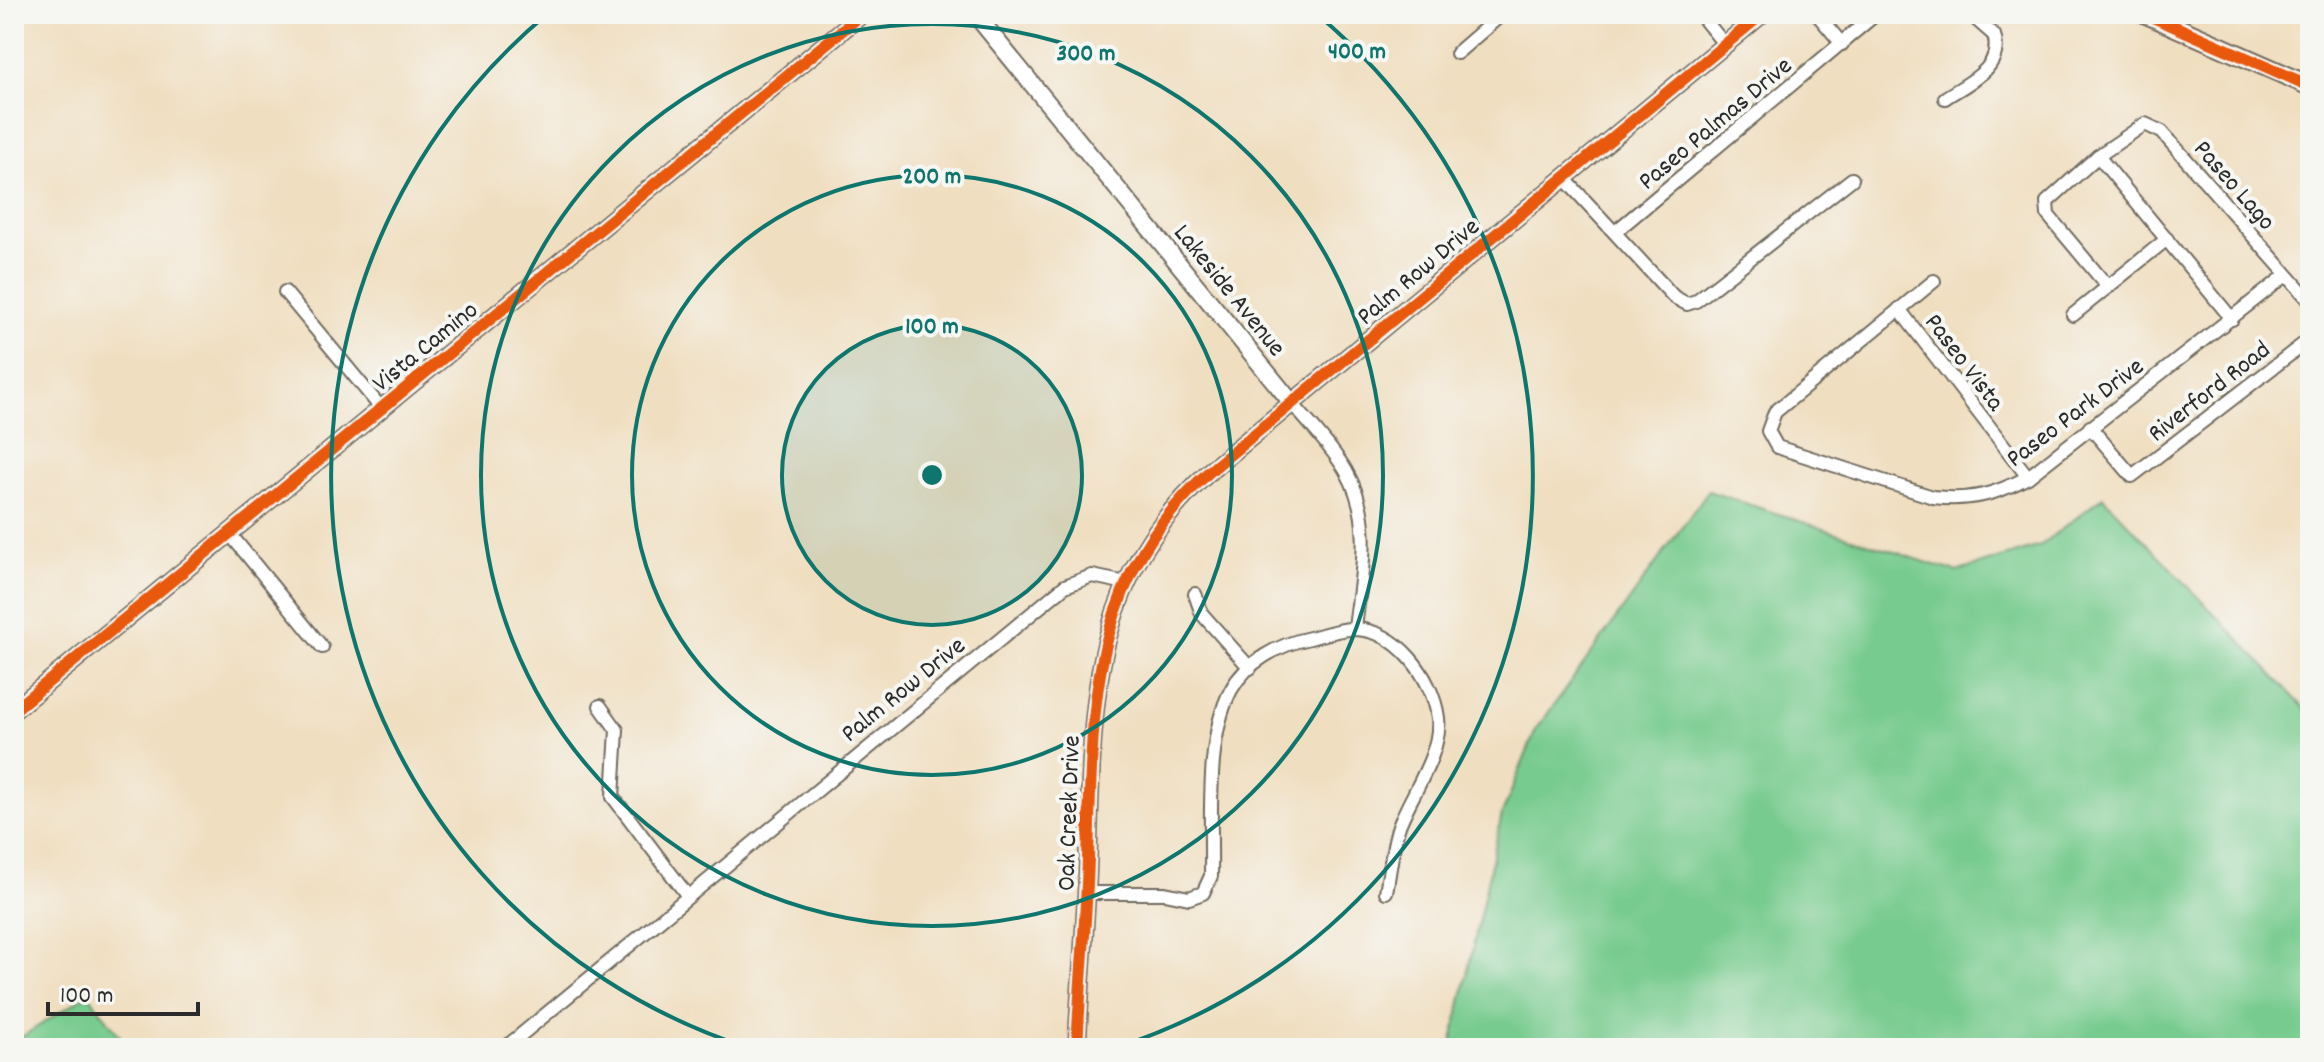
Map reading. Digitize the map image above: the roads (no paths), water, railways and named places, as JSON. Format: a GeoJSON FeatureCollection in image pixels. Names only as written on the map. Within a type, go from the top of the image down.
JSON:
{"type":"FeatureCollection","features":[{"type":"Feature","properties":{"kind":"main road"},"geometry":{"type":"LineString","coordinates":[[2146,14],[2310,86]]}},
{"type":"Feature","properties":{"kind":"street","name":"Vista Camino"},"geometry":{"type":"LineString","coordinates":[[14,710],[862,14]]}},
{"type":"Feature","properties":{"kind":"street","name":"Lakeside Avenue"},"geometry":{"type":"LineString","coordinates":[[975,14],[1345,469],[1358,496],[1365,527],[1355,628]]}},
{"type":"Feature","properties":{"kind":"street"},"geometry":{"type":"LineString","coordinates":[[1457,53],[1502,14]]}},
{"type":"Feature","properties":{"kind":"street"},"geometry":{"type":"LineString","coordinates":[[1700,14],[1725,45]]}},
{"type":"Feature","properties":{"kind":"street","name":"Palm Row Drive"},"geometry":{"type":"LineString","coordinates":[[505,1048],[1065,586],[1092,576],[1126,583],[1151,538],[1183,498],[1292,403],[1762,14]]}},
{"type":"Feature","properties":{"kind":"street"},"geometry":{"type":"LineString","coordinates":[[1817,14],[1842,44]]}},
{"type":"Feature","properties":{"kind":"street","name":"Paseo Palmas Drive"},"geometry":{"type":"LineString","coordinates":[[1615,232],[1876,14]]}},
{"type":"Feature","properties":{"kind":"street"},"geometry":{"type":"LineString","coordinates":[[1945,98],[1988,69],[1995,58],[1994,35],[1970,14]]}},
{"type":"Feature","properties":{"kind":"street","name":"Paseo Lago"},"geometry":{"type":"LineString","coordinates":[[2098,156],[2139,127],[2157,127],[2310,301]]}},
{"type":"Feature","properties":{"kind":"street"},"geometry":{"type":"LineString","coordinates":[[2108,287],[2048,215],[2047,202],[2098,156],[2232,319]]}},
{"type":"Feature","properties":{"kind":"street"},"geometry":{"type":"LineString","coordinates":[[1564,178],[1678,301],[1692,303],[1852,179]]}},
{"type":"Feature","properties":{"kind":"street"},"geometry":{"type":"LineString","coordinates":[[2073,315],[2167,239]]}},
{"type":"Feature","properties":{"kind":"street","name":"Paseo Park Drive"},"geometry":{"type":"LineString","coordinates":[[1934,281],[1775,412],[1768,431],[1777,447],[1933,497],[1960,500],[1996,494],[2028,477],[2285,276]]}},
{"type":"Feature","properties":{"kind":"street"},"geometry":{"type":"LineString","coordinates":[[285,292],[381,408]]}},
{"type":"Feature","properties":{"kind":"street","name":"Paseo Vista"},"geometry":{"type":"LineString","coordinates":[[1899,309],[2028,477]]}},
{"type":"Feature","properties":{"kind":"street","name":"Riverford Road"},"geometry":{"type":"LineString","coordinates":[[2090,427],[2132,476],[2310,339]]}},
{"type":"Feature","properties":{"kind":"street"},"geometry":{"type":"LineString","coordinates":[[230,534],[322,647]]}},
{"type":"Feature","properties":{"kind":"street","name":"Oak Creek Drive"},"geometry":{"type":"LineString","coordinates":[[1077,1048],[1087,893],[1093,720],[1099,662],[1126,583]]}},
{"type":"Feature","properties":{"kind":"street"},"geometry":{"type":"LineString","coordinates":[[1195,594],[1202,614],[1250,668]]}},
{"type":"Feature","properties":{"kind":"street"},"geometry":{"type":"LineString","coordinates":[[1087,893],[1165,893],[1189,898],[1206,889],[1211,876],[1216,737],[1232,688],[1270,652],[1293,642],[1355,628],[1399,646],[1414,663],[1435,700],[1439,722],[1432,753],[1398,830],[1386,892]]}},
{"type":"Feature","properties":{"kind":"street"},"geometry":{"type":"LineString","coordinates":[[600,706],[617,730],[613,797],[687,895]]}}]}
